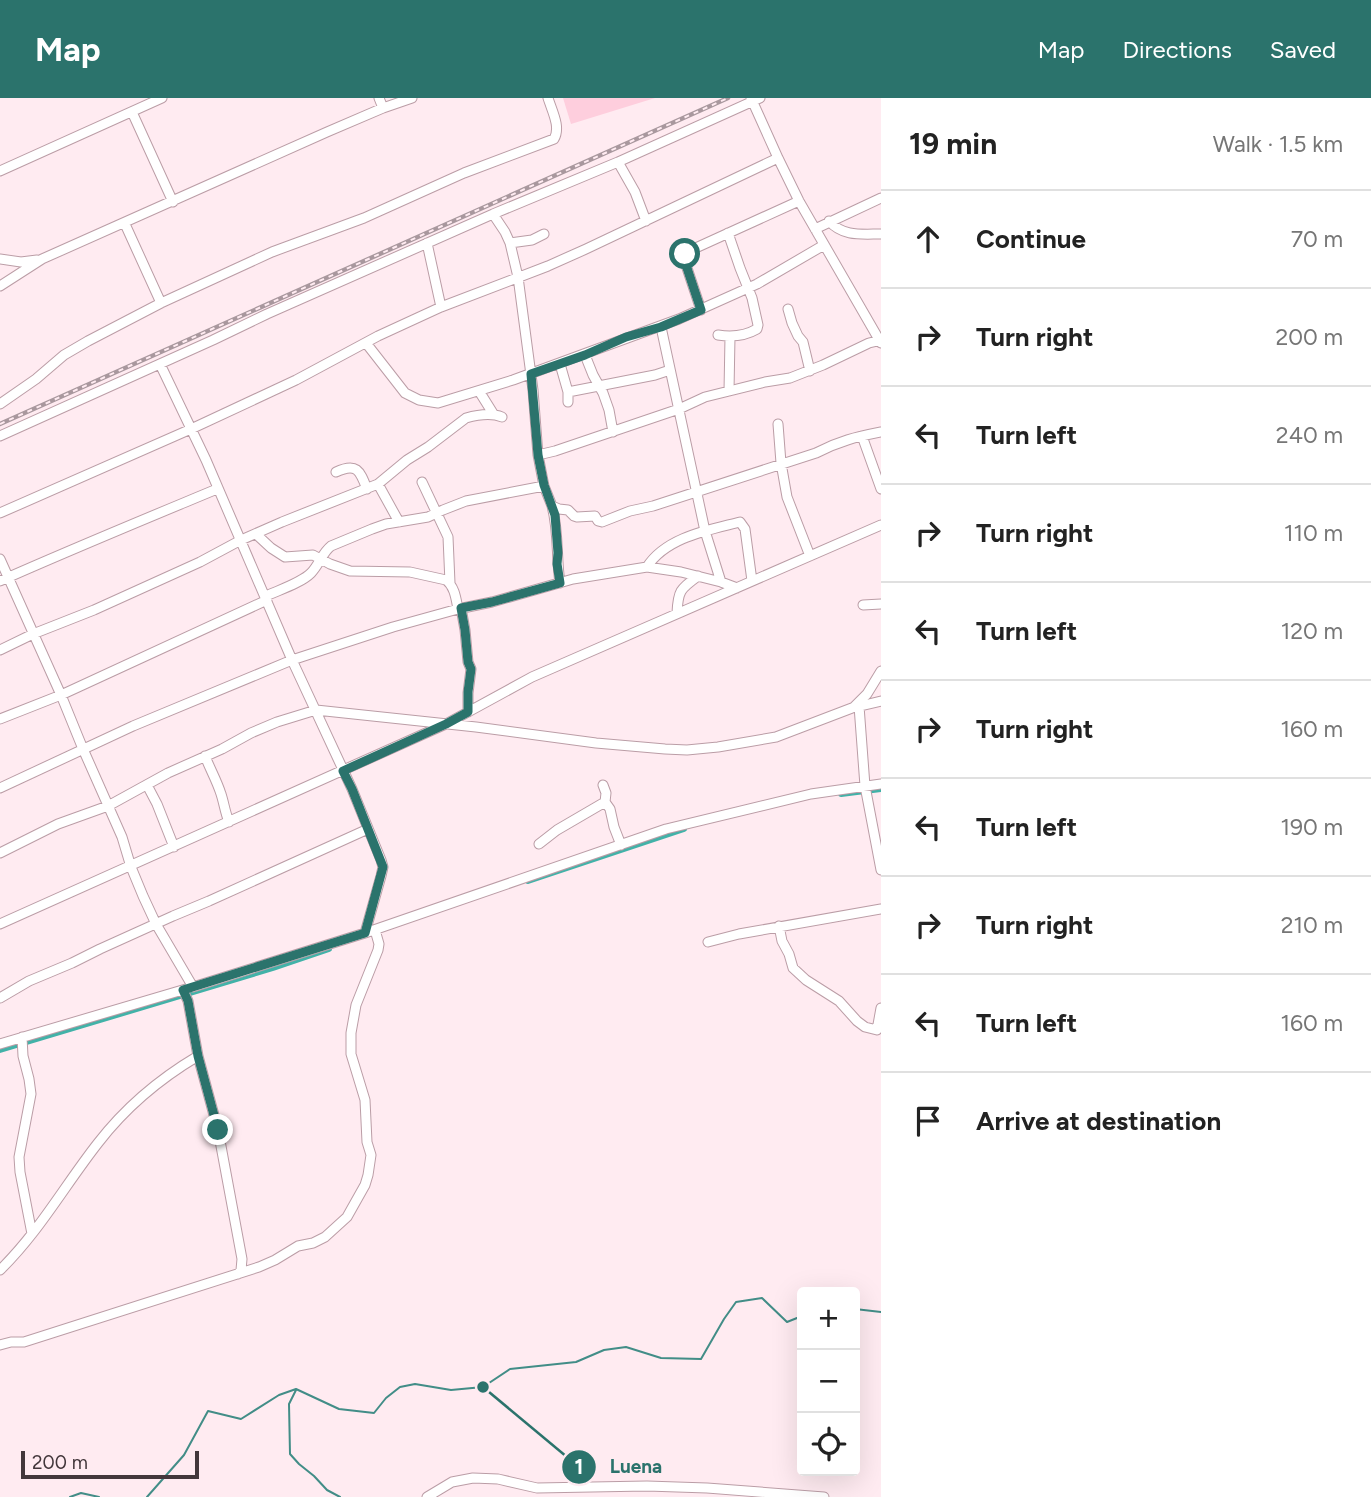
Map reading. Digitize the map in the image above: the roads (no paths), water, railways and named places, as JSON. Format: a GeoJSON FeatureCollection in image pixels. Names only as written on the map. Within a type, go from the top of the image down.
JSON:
{"type":"FeatureCollection","features":[{"type":"Feature","properties":{"kind":"street"},"geometry":{"type":"LineString","coordinates":[[0,171],[162,98]]}},
{"type":"Feature","properties":{"kind":"street"},"geometry":{"type":"LineString","coordinates":[[379,98],[383,108]]}},
{"type":"Feature","properties":{"kind":"street"},"geometry":{"type":"LineString","coordinates":[[0,286],[43,260],[251,165],[412,98]]}},
{"type":"Feature","properties":{"kind":"street"},"geometry":{"type":"LineString","coordinates":[[0,404],[64,355],[161,303],[272,252],[364,218],[464,173],[554,139],[557,129],[548,98]]}},
{"type":"Feature","properties":{"kind":"street"},"geometry":{"type":"LineString","coordinates":[[0,436],[267,314],[618,162],[754,99],[799,201],[880,341],[869,343],[810,371],[779,381],[705,397],[679,410],[538,455]]}},
{"type":"Feature","properties":{"kind":"street"},"geometry":{"type":"LineString","coordinates":[[132,111],[173,202]]}},
{"type":"Feature","properties":{"kind":"street"},"geometry":{"type":"LineString","coordinates":[[0,513],[296,380],[378,336],[441,307],[548,266],[778,158]]}},
{"type":"Feature","properties":{"kind":"street"},"geometry":{"type":"LineString","coordinates":[[618,162],[635,192],[646,221]]}},
{"type":"Feature","properties":{"kind":"street"},"geometry":{"type":"LineString","coordinates":[[815,229],[881,198]]}},
{"type":"Feature","properties":{"kind":"street"},"geometry":{"type":"LineString","coordinates":[[701,310],[685,262],[685,254],[799,201]]}},
{"type":"Feature","properties":{"kind":"street"},"geometry":{"type":"LineString","coordinates":[[493,214],[510,243],[518,277],[538,455],[558,534],[557,564],[560,583]]}},
{"type":"Feature","properties":{"kind":"street"},"geometry":{"type":"LineString","coordinates":[[829,221],[843,233],[881,234]]}},
{"type":"Feature","properties":{"kind":"street"},"geometry":{"type":"LineString","coordinates":[[125,224],[161,303]]}},
{"type":"Feature","properties":{"kind":"street"},"geometry":{"type":"LineString","coordinates":[[718,335],[730,337],[750,333],[757,329],[758,325],[729,233]]}},
{"type":"Feature","properties":{"kind":"street"},"geometry":{"type":"LineString","coordinates":[[510,243],[531,240],[544,234]]}},
{"type":"Feature","properties":{"kind":"street"},"geometry":{"type":"LineString","coordinates":[[427,243],[441,307]]}},
{"type":"Feature","properties":{"kind":"street"},"geometry":{"type":"LineString","coordinates":[[366,343],[410,396],[438,403],[531,374],[626,337],[661,327],[748,288],[824,245]]}},
{"type":"Feature","properties":{"kind":"street"},"geometry":{"type":"LineString","coordinates":[[0,259],[21,262],[43,260]]}},
{"type":"Feature","properties":{"kind":"street"},"geometry":{"type":"LineString","coordinates":[[788,309],[792,323],[803,342],[810,371]]}},
{"type":"Feature","properties":{"kind":"street"},"geometry":{"type":"LineString","coordinates":[[661,327],[705,531],[721,582]]}},
{"type":"Feature","properties":{"kind":"street"},"geometry":{"type":"LineString","coordinates":[[729,391],[730,337]]}},
{"type":"Feature","properties":{"kind":"street"},"geometry":{"type":"LineString","coordinates":[[585,355],[609,410],[613,432]]}},
{"type":"Feature","properties":{"kind":"street"},"geometry":{"type":"LineString","coordinates":[[0,1345],[24,1342],[238,1274],[275,1260],[298,1246],[325,1237],[347,1217],[365,1185],[371,1155],[366,1142],[365,1100],[351,1055],[351,1033],[356,1005],[378,950],[379,944],[370,931],[383,867],[267,598],[160,364]]}},
{"type":"Feature","properties":{"kind":"street"},"geometry":{"type":"LineString","coordinates":[[560,364],[568,397],[599,386],[655,375],[670,369]]}},
{"type":"Feature","properties":{"kind":"street"},"geometry":{"type":"LineString","coordinates":[[0,650],[200,562],[241,540],[378,484],[466,418],[498,416],[479,391]]}},
{"type":"Feature","properties":{"kind":"street"},"geometry":{"type":"LineString","coordinates":[[778,424],[787,497],[810,556]]}},
{"type":"Feature","properties":{"kind":"street"},"geometry":{"type":"LineString","coordinates":[[552,506],[568,510],[578,517],[595,516],[602,522],[816,453],[835,443],[881,432]]}},
{"type":"Feature","properties":{"kind":"street"},"geometry":{"type":"LineString","coordinates":[[862,436],[881,489]]}},
{"type":"Feature","properties":{"kind":"street"},"geometry":{"type":"LineString","coordinates":[[336,472],[346,468],[356,469],[367,489]]}},
{"type":"Feature","properties":{"kind":"street"},"geometry":{"type":"LineString","coordinates":[[422,482],[448,537],[450,583],[465,630],[471,669],[468,712]]}},
{"type":"Feature","properties":{"kind":"street"},"geometry":{"type":"LineString","coordinates":[[378,484],[399,522]]}},
{"type":"Feature","properties":{"kind":"street"},"geometry":{"type":"LineString","coordinates":[[0,719],[61,695],[267,598],[308,576],[326,550],[336,543],[372,529],[422,519],[481,497],[544,485]]}},
{"type":"Feature","properties":{"kind":"street"},"geometry":{"type":"LineString","coordinates":[[4,580],[124,526],[217,489]]}},
{"type":"Feature","properties":{"kind":"street"},"geometry":{"type":"LineString","coordinates":[[648,567],[656,554],[665,547],[737,522],[742,523],[745,529],[752,581]]}},
{"type":"Feature","properties":{"kind":"street"},"geometry":{"type":"LineString","coordinates":[[0,925],[446,724],[532,677],[881,525]]}},
{"type":"Feature","properties":{"kind":"street"},"geometry":{"type":"LineString","coordinates":[[256,534],[285,557],[313,555],[350,570],[410,572],[450,583]]}},
{"type":"Feature","properties":{"kind":"street"},"geometry":{"type":"LineString","coordinates":[[0,559],[4,580],[61,695],[122,837],[131,867],[188,989],[198,1056],[218,1130],[242,1259],[238,1274]]}},
{"type":"Feature","properties":{"kind":"street"},"geometry":{"type":"LineString","coordinates":[[0,788],[144,722],[292,660],[459,608],[492,602],[560,583],[648,567],[698,576],[737,588]]}},
{"type":"Feature","properties":{"kind":"street"},"geometry":{"type":"LineString","coordinates":[[677,613],[678,595],[698,576]]}},
{"type":"Feature","properties":{"kind":"street"},"geometry":{"type":"LineString","coordinates":[[863,605],[881,604]]}},
{"type":"Feature","properties":{"kind":"street"},"geometry":{"type":"LineString","coordinates":[[881,671],[856,707],[865,786],[877,834],[881,870]]}},
{"type":"Feature","properties":{"kind":"street"},"geometry":{"type":"LineString","coordinates":[[0,853],[58,824],[108,806],[168,772],[277,722],[316,710],[596,743],[687,750],[776,737],[856,707],[881,701]]}},
{"type":"Feature","properties":{"kind":"street"},"geometry":{"type":"LineString","coordinates":[[205,756],[229,821]]}},
{"type":"Feature","properties":{"kind":"street"},"geometry":{"type":"LineString","coordinates":[[0,1044],[188,989],[370,931],[666,829],[811,794],[881,784]]}},
{"type":"Feature","properties":{"kind":"street"},"geometry":{"type":"LineString","coordinates":[[147,785],[174,847]]}},
{"type":"Feature","properties":{"kind":"street"},"geometry":{"type":"LineString","coordinates":[[603,785],[605,802],[610,809],[621,845]]}},
{"type":"Feature","properties":{"kind":"street"},"geometry":{"type":"LineString","coordinates":[[539,844],[557,830],[605,802]]}},
{"type":"Feature","properties":{"kind":"street"},"geometry":{"type":"LineString","coordinates":[[0,998],[29,981],[368,829]]}},
{"type":"Feature","properties":{"kind":"street"},"geometry":{"type":"LineString","coordinates":[[708,942],[779,926],[881,909]]}},
{"type":"Feature","properties":{"kind":"street"},"geometry":{"type":"LineString","coordinates":[[779,926],[793,968],[806,980],[839,1001],[865,1027],[877,1030],[881,1008]]}},
{"type":"Feature","properties":{"kind":"street"},"geometry":{"type":"LineString","coordinates":[[22,1037],[31,1094],[19,1157],[32,1234]]}},
{"type":"Feature","properties":{"kind":"street"},"geometry":{"type":"LineString","coordinates":[[0,1270],[32,1234],[100,1140],[160,1081],[198,1056]]}},
{"type":"Feature","properties":{"kind":"street"},"geometry":{"type":"LineString","coordinates":[[427,1497],[452,1482],[473,1478],[498,1479],[537,1488],[695,1487],[824,1497]]}},
{"type":"Feature","properties":{"kind":"waterway"},"geometry":{"type":"LineString","coordinates":[[841,794],[881,789]]}},
{"type":"Feature","properties":{"kind":"waterway"},"geometry":{"type":"LineString","coordinates":[[528,881],[684,829]]}},
{"type":"Feature","properties":{"kind":"waterway"},"geometry":{"type":"LineString","coordinates":[[0,1050],[329,949]]}},
{"type":"Feature","properties":{"kind":"waterway"},"geometry":{"type":"LineString","coordinates":[[147,1497],[184,1455],[208,1411],[241,1419],[279,1395],[296,1389],[339,1409],[374,1413],[386,1398],[400,1387],[415,1384],[451,1390],[483,1387],[510,1369],[576,1362],[604,1350],[626,1347],[661,1358],[701,1359],[736,1302],[762,1298],[787,1322],[797,1318]]}},
{"type":"Feature","properties":{"kind":"waterway"},"geometry":{"type":"LineString","coordinates":[[860,1310],[881,1312]]}},
{"type":"Feature","properties":{"kind":"waterway"},"geometry":{"type":"LineString","coordinates":[[296,1390],[289,1404],[290,1454],[327,1490],[340,1497]]}},
{"type":"Feature","properties":{"kind":"waterway"},"geometry":{"type":"LineString","coordinates":[[70,1497],[81,1493],[99,1497]]}},
{"type":"Feature","properties":{"kind":"railway"},"geometry":{"type":"LineString","coordinates":[[0,424],[728,98]]}},
{"type":"Feature","properties":{"kind":"place","name":"Luena"},"geometry":{"type":"Point","coordinates":[483,1387]}}]}
